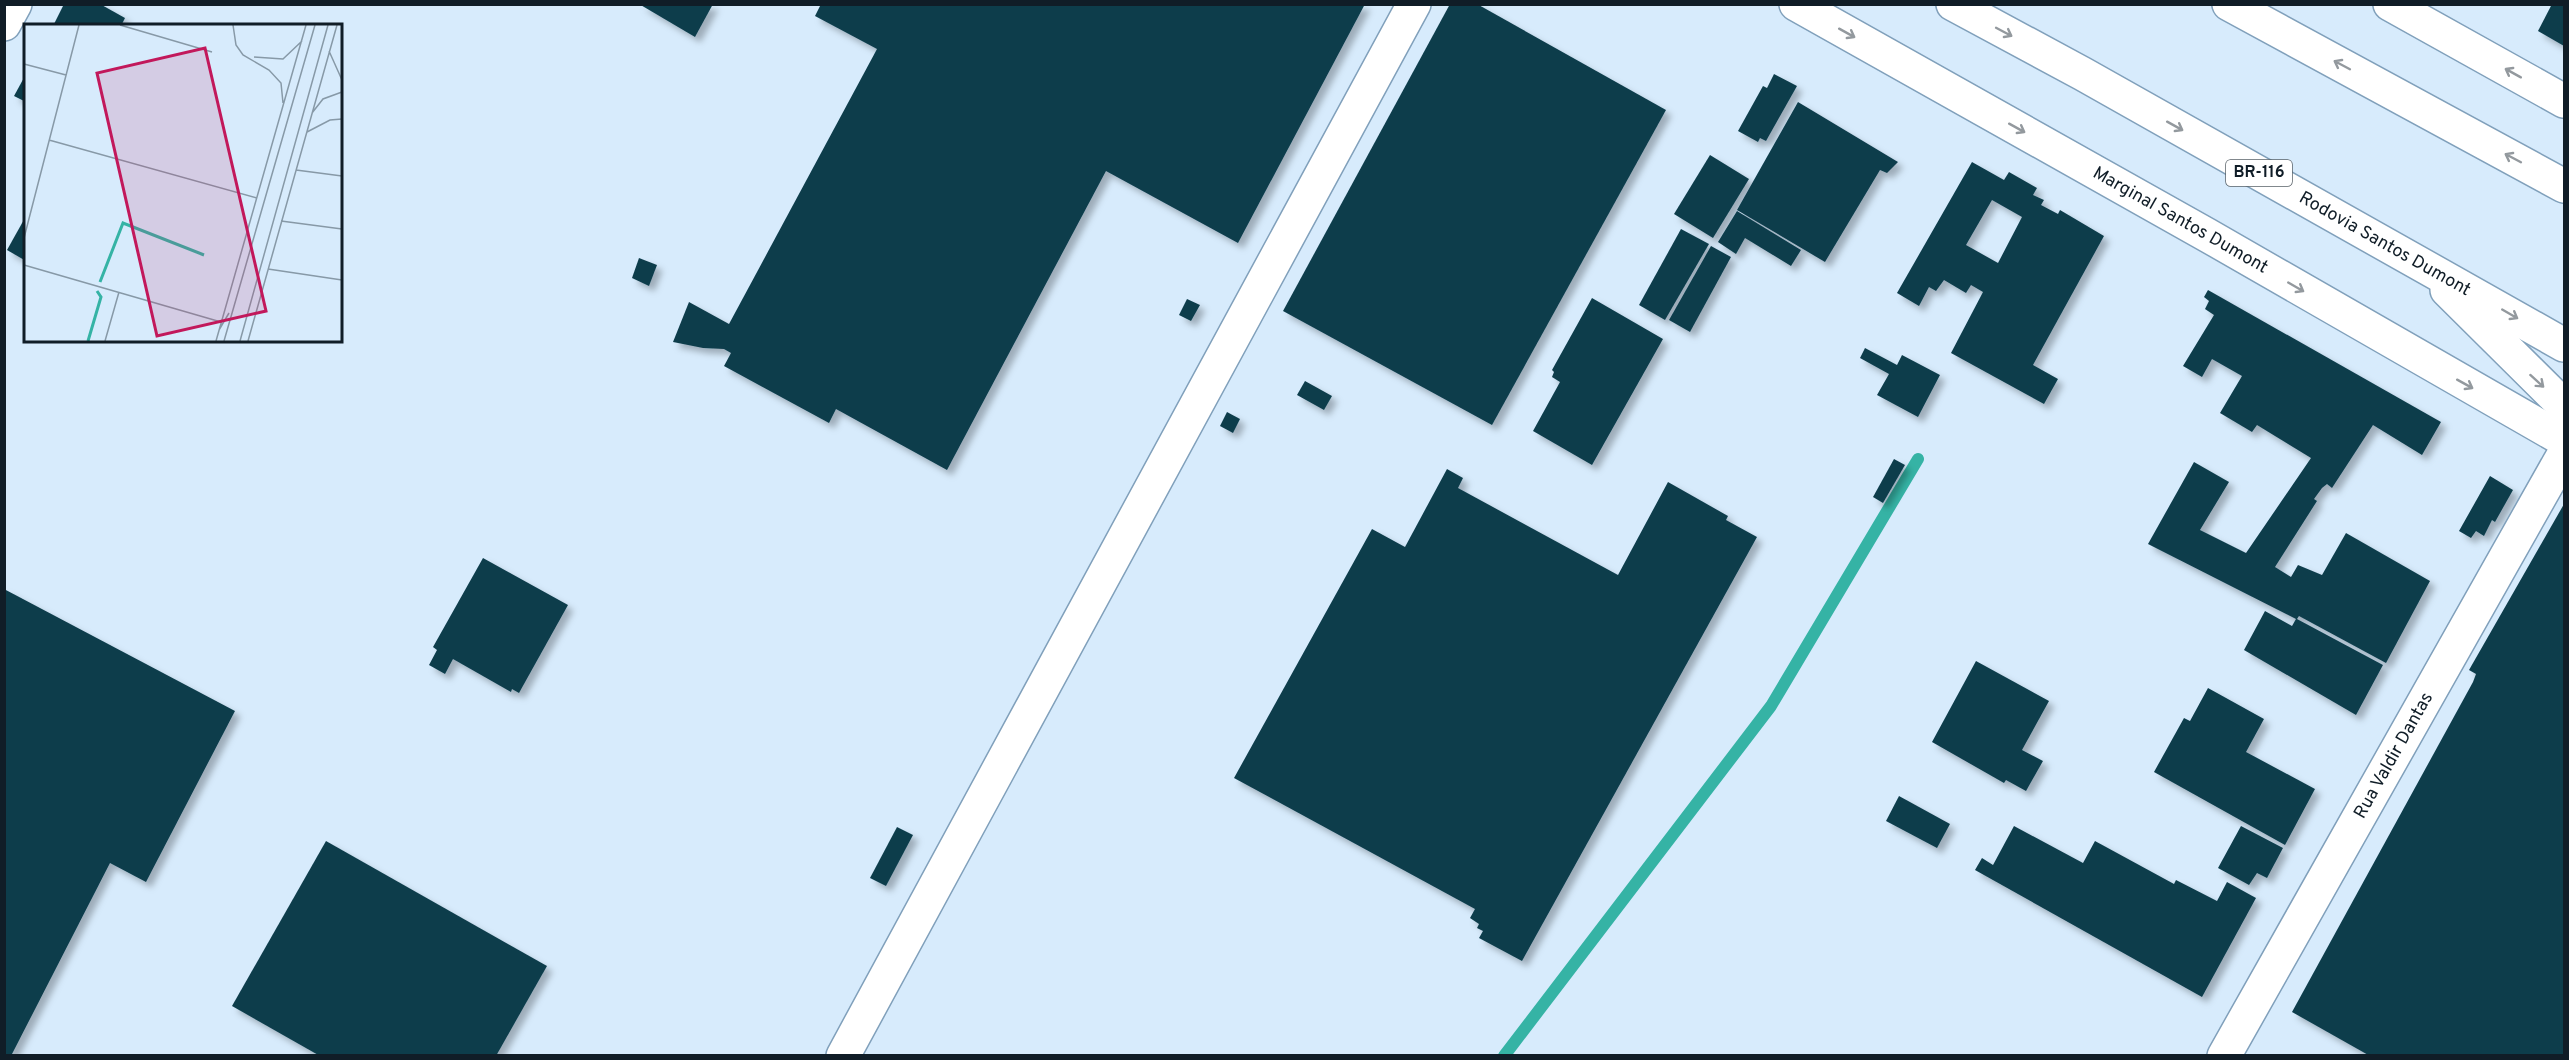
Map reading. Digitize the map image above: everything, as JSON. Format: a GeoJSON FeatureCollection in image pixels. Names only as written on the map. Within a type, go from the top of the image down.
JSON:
{"type":"FeatureCollection","features":[{"type":"Feature","properties":{"kind":"main road"},"geometry":{"type":"LineString","coordinates":[[4,24],[15,4]]}},
{"type":"Feature","properties":{"kind":"main road"},"geometry":{"type":"LineString","coordinates":[[843,1056],[1414,4]]}},
{"type":"Feature","properties":{"kind":"main road","name":"Marginal Santos Dumont"},"geometry":{"type":"LineString","coordinates":[[1796,4],[2565,440]]}},
{"type":"Feature","properties":{"kind":"main road","name":"Rodovia Santos Dumont"},"geometry":{"type":"LineString","coordinates":[[1953,4],[2565,345]]}},
{"type":"Feature","properties":{"kind":"main road"},"geometry":{"type":"LineString","coordinates":[[2229,4],[2565,186]]}},
{"type":"Feature","properties":{"kind":"main road"},"geometry":{"type":"LineString","coordinates":[[2390,4],[2565,101]]}},
{"type":"Feature","properties":{"kind":"main road"},"geometry":{"type":"LineString","coordinates":[[2423,264],[2529,374],[2565,406]]}},
{"type":"Feature","properties":{"kind":"main road","name":"Rua Valdir Dantas"},"geometry":{"type":"LineString","coordinates":[[2224,1056],[2565,454]]}},
{"type":"Feature","properties":{"kind":"building"},"geometry":{"type":"Polygon","coordinates":[[[64,4],[100,4],[125,18],[122,24],[54,24],[64,4]]]}},
{"type":"Feature","properties":{"kind":"building"},"geometry":{"type":"Polygon","coordinates":[[[639,4],[713,4],[695,37],[639,4]]]}},
{"type":"Feature","properties":{"kind":"building"},"geometry":{"type":"Polygon","coordinates":[[[821,4],[1365,4],[1238,243],[1106,171],[947,470],[836,409],[829,423],[724,366],[731,353],[724,349],[703,348],[673,342],[689,302],[729,324],[877,49],[815,16],[821,4]]]}},
{"type":"Feature","properties":{"kind":"building"},"geometry":{"type":"Polygon","coordinates":[[[1450,4],[1477,4],[1666,110],[1492,425],[1283,311],[1450,4]]]}},
{"type":"Feature","properties":{"kind":"building"},"geometry":{"type":"Polygon","coordinates":[[[2552,4],[2564,4],[2564,46],[2538,31],[2552,4]]]}},
{"type":"Feature","properties":{"kind":"building"},"geometry":{"type":"Polygon","coordinates":[[[1774,74],[1797,86],[1766,141],[1760,138],[1758,142],[1738,131],[1763,86],[1767,88],[1774,74]]]}},
{"type":"Feature","properties":{"kind":"building"},"geometry":{"type":"Polygon","coordinates":[[[24,78],[24,101],[14,96],[24,78]]]}},
{"type":"Feature","properties":{"kind":"building"},"geometry":{"type":"Polygon","coordinates":[[[1798,102],[1898,162],[1887,173],[1880,170],[1825,262],[1737,210],[1798,102]]]}},
{"type":"Feature","properties":{"kind":"building"},"geometry":{"type":"Polygon","coordinates":[[[1710,155],[1749,179],[1713,238],[1674,214],[1710,155]]]}},
{"type":"Feature","properties":{"kind":"building"},"geometry":{"type":"Polygon","coordinates":[[[1972,162],[2004,180],[2009,172],[2037,188],[2033,195],[2044,200],[2041,205],[2058,214],[2060,210],[2104,236],[2033,365],[2058,379],[2044,404],[1951,353],[1983,292],[1971,285],[1966,293],[1944,280],[1936,291],[1929,287],[1919,306],[1897,293],[1972,162]],[[1992,200],[1966,245],[1998,263],[2022,217],[1992,200]]]}},
{"type":"Feature","properties":{"kind":"building"},"geometry":{"type":"Polygon","coordinates":[[[1737,211],[1801,250],[1791,266],[1745,238],[1736,254],[1718,242],[1737,211]]]}},
{"type":"Feature","properties":{"kind":"building"},"geometry":{"type":"Polygon","coordinates":[[[24,220],[24,260],[7,250],[24,220]]]}},
{"type":"Feature","properties":{"kind":"building"},"geometry":{"type":"Polygon","coordinates":[[[1681,229],[1709,244],[1665,320],[1639,305],[1681,229]]]}},
{"type":"Feature","properties":{"kind":"building"},"geometry":{"type":"Polygon","coordinates":[[[1711,246],[1731,257],[1690,332],[1669,320],[1711,246]]]}},
{"type":"Feature","properties":{"kind":"building"},"geometry":{"type":"Polygon","coordinates":[[[639,258],[657,265],[649,286],[632,278],[639,258]]]}},
{"type":"Feature","properties":{"kind":"building"},"geometry":{"type":"Polygon","coordinates":[[[2208,290],[2441,422],[2422,455],[2373,425],[2332,488],[2327,484],[2314,499],[2317,501],[2275,567],[2291,577],[2298,565],[2322,575],[2346,533],[2430,581],[2386,663],[2299,616],[2297,619],[2383,665],[2356,715],[2244,650],[2265,611],[2292,626],[2296,619],[2148,544],[2194,462],[2229,482],[2200,530],[2246,553],[2311,458],[2257,425],[2252,432],[2220,413],[2242,376],[2212,359],[2202,377],[2183,366],[2214,315],[2205,309],[2209,301],[2204,297],[2208,290]]]}},
{"type":"Feature","properties":{"kind":"building"},"geometry":{"type":"Polygon","coordinates":[[[1592,298],[1663,339],[1592,465],[1533,431],[1560,382],[1552,377],[1554,372],[1552,370],[1592,298]]]}},
{"type":"Feature","properties":{"kind":"building"},"geometry":{"type":"Polygon","coordinates":[[[1187,299],[1200,305],[1191,321],[1179,315],[1187,299]]]}},
{"type":"Feature","properties":{"kind":"building"},"geometry":{"type":"Polygon","coordinates":[[[1865,348],[1897,365],[1902,355],[1940,375],[1918,417],[1877,395],[1889,374],[1860,358],[1865,348]]]}},
{"type":"Feature","properties":{"kind":"building"},"geometry":{"type":"Polygon","coordinates":[[[1305,381],[1332,396],[1324,410],[1297,395],[1305,381]]]}},
{"type":"Feature","properties":{"kind":"building"},"geometry":{"type":"Polygon","coordinates":[[[1227,412],[1240,419],[1233,433],[1220,426],[1227,412]]]}},
{"type":"Feature","properties":{"kind":"building"},"geometry":{"type":"Polygon","coordinates":[[[1894,459],[1905,465],[1883,503],[1873,497],[1894,459]]]}},
{"type":"Feature","properties":{"kind":"building"},"geometry":{"type":"Polygon","coordinates":[[[1447,469],[1463,478],[1458,488],[1618,575],[1668,482],[1728,516],[1726,520],[1757,537],[1522,961],[1479,938],[1483,931],[1477,928],[1479,924],[1470,918],[1475,909],[1234,778],[1372,529],[1405,547],[1447,469]]]}},
{"type":"Feature","properties":{"kind":"building"},"geometry":{"type":"Polygon","coordinates":[[[2490,476],[2513,490],[2495,522],[2492,520],[2484,536],[2476,531],[2471,538],[2459,531],[2490,476]]]}},
{"type":"Feature","properties":{"kind":"building"},"geometry":{"type":"Polygon","coordinates":[[[2564,504],[2564,1056],[2370,1056],[2292,1012],[2473,682],[2476,674],[2469,670],[2564,504]]]}},
{"type":"Feature","properties":{"kind":"building"},"geometry":{"type":"Polygon","coordinates":[[[483,558],[568,605],[519,693],[512,689],[511,692],[453,659],[445,674],[429,665],[437,650],[433,647],[483,558]]]}},
{"type":"Feature","properties":{"kind":"building"},"geometry":{"type":"Polygon","coordinates":[[[4,589],[235,711],[146,882],[110,863],[11,1056],[4,1056],[4,589]]]}},
{"type":"Feature","properties":{"kind":"building"},"geometry":{"type":"Polygon","coordinates":[[[1976,661],[2049,701],[2022,750],[2043,761],[2026,791],[2006,780],[2004,783],[1932,742],[1976,661]]]}},
{"type":"Feature","properties":{"kind":"building"},"geometry":{"type":"Polygon","coordinates":[[[2208,688],[2264,719],[2246,752],[2315,789],[2285,845],[2154,772],[2184,718],[2190,721],[2208,688]]]}},
{"type":"Feature","properties":{"kind":"building"},"geometry":{"type":"Polygon","coordinates":[[[1899,796],[1950,824],[1937,848],[1886,821],[1899,796]]]}},
{"type":"Feature","properties":{"kind":"building"},"geometry":{"type":"Polygon","coordinates":[[[2014,826],[2083,863],[2095,841],[2174,884],[2176,880],[2217,901],[2227,882],[2256,898],[2202,997],[1975,870],[1982,858],[1993,865],[2014,826]]]}},
{"type":"Feature","properties":{"kind":"building"},"geometry":{"type":"Polygon","coordinates":[[[2241,826],[2283,848],[2267,878],[2257,873],[2249,885],[2218,868],[2241,826]]]}},
{"type":"Feature","properties":{"kind":"building"},"geometry":{"type":"Polygon","coordinates":[[[897,827],[913,835],[886,886],[870,878],[897,827]]]}},
{"type":"Feature","properties":{"kind":"building"},"geometry":{"type":"Polygon","coordinates":[[[326,841],[547,966],[496,1056],[320,1056],[232,1006],[326,841]]]}},
{"type":"Feature","properties":{"kind":"waterway"},"geometry":{"type":"LineString","coordinates":[[1504,1056],[1771,706],[1918,459]]}}]}
